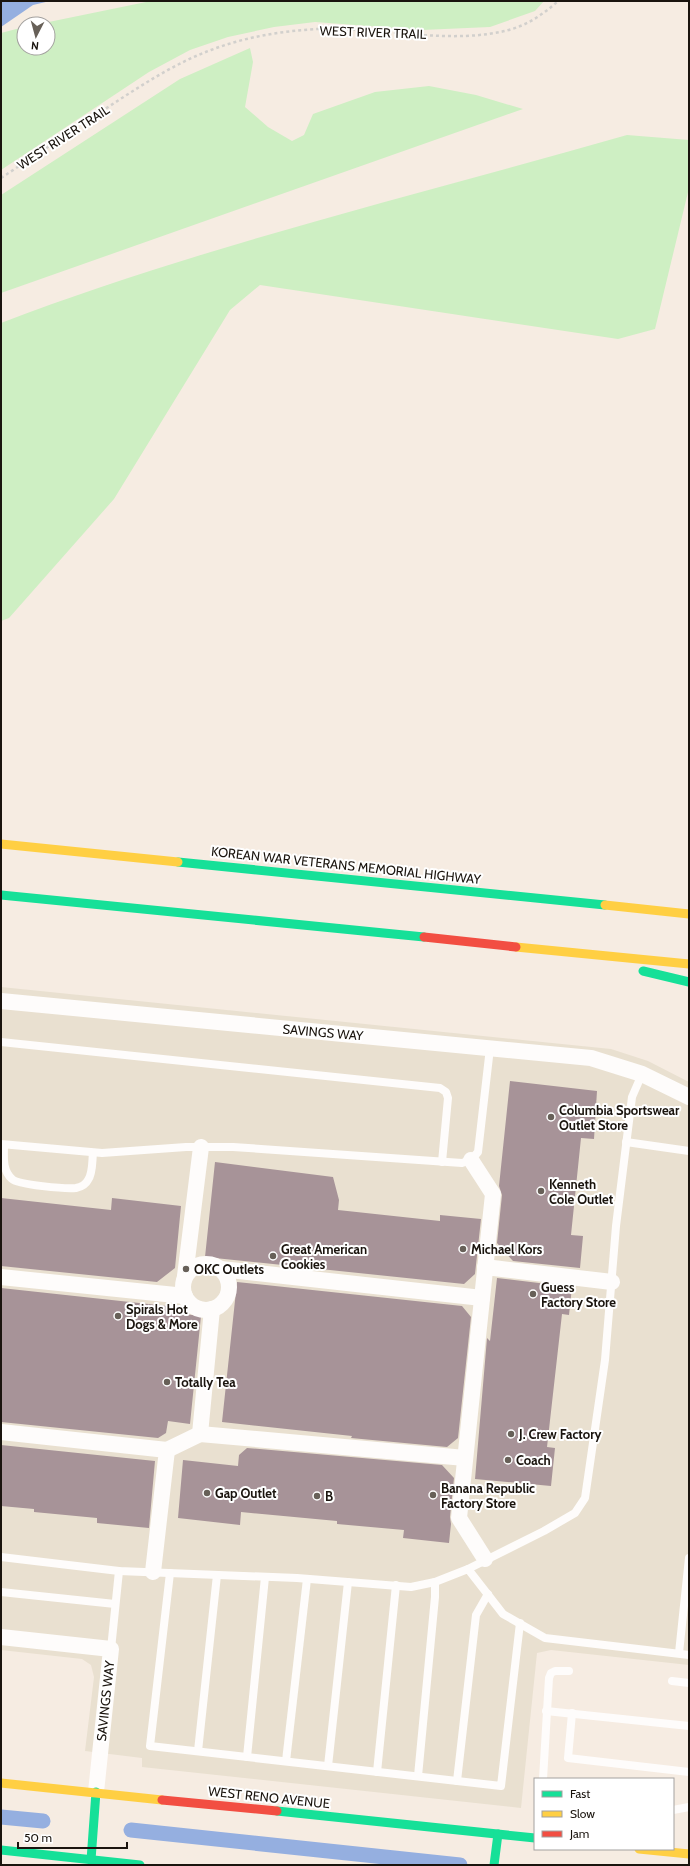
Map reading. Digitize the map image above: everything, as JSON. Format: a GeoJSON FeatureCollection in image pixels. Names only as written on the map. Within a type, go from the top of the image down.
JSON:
{"type":"FeatureCollection","features":[{"type":"Feature","properties":{"kind":"main road","name":"KOREAN WAR VETERANS MEMORIAL HIGHWAY"},"geometry":{"type":"LineString","coordinates":[[1,844],[689,914]]}},
{"type":"Feature","properties":{"kind":"main road"},"geometry":{"type":"LineString","coordinates":[[1,895],[689,964]]}},
{"type":"Feature","properties":{"kind":"main road"},"geometry":{"type":"LineString","coordinates":[[568,902],[644,900]]}},
{"type":"Feature","properties":{"kind":"main road"},"geometry":{"type":"LineString","coordinates":[[548,950],[622,967]]}},
{"type":"Feature","properties":{"kind":"main road"},"geometry":{"type":"LineString","coordinates":[[637,970],[689,982]]}},
{"type":"Feature","properties":{"kind":"main road","name":"WEST RENO AVENUE"},"geometry":{"type":"LineString","coordinates":[[1,1783],[534,1838]]}},
{"type":"Feature","properties":{"kind":"main road"},"geometry":{"type":"LineString","coordinates":[[91,1862],[96,1792]]}},
{"type":"Feature","properties":{"kind":"main road"},"geometry":{"type":"LineString","coordinates":[[494,1865],[498,1834]]}},
{"type":"Feature","properties":{"kind":"main road"},"geometry":{"type":"LineString","coordinates":[[1,1850],[91,1862],[140,1865]]}},
{"type":"Feature","properties":{"kind":"main road"},"geometry":{"type":"LineString","coordinates":[[649,1850],[689,1854]]}},
{"type":"Feature","properties":{"kind":"street","name":"SAVINGS WAY"},"geometry":{"type":"LineString","coordinates":[[1,1001],[591,1058],[642,1074],[689,1097]]}},
{"type":"Feature","properties":{"kind":"street"},"geometry":{"type":"LineString","coordinates":[[185,1276],[196,1266],[212,1264],[221,1270],[228,1280],[228,1295],[224,1301],[212,1310],[197,1308],[190,1305],[184,1296],[182,1284],[185,1276],[201,1147]]}},
{"type":"Feature","properties":{"kind":"street"},"geometry":{"type":"LineString","coordinates":[[471,1160],[493,1194],[460,1518],[485,1559]]}},
{"type":"Feature","properties":{"kind":"street"},"geometry":{"type":"LineString","coordinates":[[485,1267],[612,1282]]}},
{"type":"Feature","properties":{"kind":"street"},"geometry":{"type":"LineString","coordinates":[[221,1270],[482,1298]]}},
{"type":"Feature","properties":{"kind":"street"},"geometry":{"type":"LineString","coordinates":[[1,1277],[184,1296]]}},
{"type":"Feature","properties":{"kind":"street"},"geometry":{"type":"LineString","coordinates":[[200,1434],[212,1310]]}},
{"type":"Feature","properties":{"kind":"street"},"geometry":{"type":"LineString","coordinates":[[1,1432],[167,1450],[200,1434],[466,1458]]}},
{"type":"Feature","properties":{"kind":"street"},"geometry":{"type":"LineString","coordinates":[[153,1572],[167,1450]]}},
{"type":"Feature","properties":{"kind":"street","name":"SAVINGS WAY"},"geometry":{"type":"LineString","coordinates":[[1,1637],[111,1648],[96,1792]]}},
{"type":"Feature","properties":{"kind":"lane"},"geometry":{"type":"LineString","coordinates":[[1,1042],[440,1088],[446,1092],[448,1098],[442,1162]]}},
{"type":"Feature","properties":{"kind":"lane"},"geometry":{"type":"LineString","coordinates":[[93,1153],[89,1180],[83,1185],[75,1188],[22,1184],[12,1180],[6,1173],[3,1164],[2,1144],[93,1153],[201,1147],[240,1147],[462,1163],[471,1160],[478,1152],[490,1048]]}},
{"type":"Feature","properties":{"kind":"lane"},"geometry":{"type":"LineString","coordinates":[[1,1557],[119,1571],[307,1579],[411,1586],[434,1582],[468,1569],[485,1559],[544,1531],[575,1513],[586,1498],[605,1360],[616,1226],[626,1142],[632,1097],[642,1074]]}},
{"type":"Feature","properties":{"kind":"lane"},"geometry":{"type":"LineString","coordinates":[[626,1142],[689,1151]]}},
{"type":"Feature","properties":{"kind":"lane"},"geometry":{"type":"LineString","coordinates":[[679,1653],[689,1558]]}},
{"type":"Feature","properties":{"kind":"lane"},"geometry":{"type":"LineString","coordinates":[[468,1569],[503,1614],[545,1638],[689,1655]]}},
{"type":"Feature","properties":{"kind":"lane"},"geometry":{"type":"LineString","coordinates":[[111,1648],[119,1571]]}},
{"type":"Feature","properties":{"kind":"lane"},"geometry":{"type":"LineString","coordinates":[[170,1573],[150,1746],[501,1786],[520,1623]]}},
{"type":"Feature","properties":{"kind":"lane"},"geometry":{"type":"LineString","coordinates":[[198,1751],[217,1575]]}},
{"type":"Feature","properties":{"kind":"lane"},"geometry":{"type":"LineString","coordinates":[[247,1757],[265,1577]]}},
{"type":"Feature","properties":{"kind":"lane"},"geometry":{"type":"LineString","coordinates":[[286,1761],[307,1579]]}},
{"type":"Feature","properties":{"kind":"lane"},"geometry":{"type":"LineString","coordinates":[[328,1766],[348,1582]]}},
{"type":"Feature","properties":{"kind":"lane"},"geometry":{"type":"LineString","coordinates":[[418,1776],[435,1597],[434,1582]]}},
{"type":"Feature","properties":{"kind":"lane"},"geometry":{"type":"LineString","coordinates":[[377,1772],[396,1585]]}},
{"type":"Feature","properties":{"kind":"lane"},"geometry":{"type":"LineString","coordinates":[[1,1592],[115,1604]]}},
{"type":"Feature","properties":{"kind":"lane"},"geometry":{"type":"LineString","coordinates":[[457,1781],[476,1615],[488,1594]]}},
{"type":"Feature","properties":{"kind":"lane"},"geometry":{"type":"LineString","coordinates":[[543,1778],[546,1711],[551,1673],[555,1671],[569,1671]]}},
{"type":"Feature","properties":{"kind":"lane"},"geometry":{"type":"LineString","coordinates":[[672,1681],[689,1683]]}},
{"type":"Feature","properties":{"kind":"lane"},"geometry":{"type":"LineString","coordinates":[[546,1711],[689,1726]]}},
{"type":"Feature","properties":{"kind":"lane"},"geometry":{"type":"LineString","coordinates":[[572,1713],[568,1758],[689,1772]]}},
{"type":"Feature","properties":{"kind":"lane"},"geometry":{"type":"LineString","coordinates":[[674,1810],[689,1807]]}},
{"type":"Feature","properties":{"kind":"path","name":"WEST RIVER TRAIL"},"geometry":{"type":"LineString","coordinates":[[1,178],[163,72],[212,50],[267,34],[296,30],[358,29],[445,35],[492,33],[512,29],[530,21],[558,1]]}},
{"type":"Feature","properties":{"kind":"shaded area"},"geometry":{"type":"Polygon","coordinates":[[[1,987],[611,1049],[648,1061],[689,1082],[689,1665],[551,1650],[537,1653],[521,1808],[142,1767],[142,1758],[85,1751],[94,1677],[91,1665],[82,1659],[1,1650],[1,987]]]}},
{"type":"Feature","properties":{"kind":"green space"},"geometry":{"type":"Polygon","coordinates":[[[151,1],[544,1],[535,11],[490,27],[422,30],[315,22],[274,27],[228,37],[190,50],[149,72],[1,170],[1,33],[16,29],[16,56],[56,56],[56,21],[151,1]]]}},
{"type":"Feature","properties":{"kind":"green space"},"geometry":{"type":"Polygon","coordinates":[[[250,48],[253,62],[245,107],[268,127],[292,141],[304,135],[313,114],[375,92],[429,86],[476,95],[523,109],[1,293],[1,195],[180,79],[250,48]]]}},
{"type":"Feature","properties":{"kind":"green space"},"geometry":{"type":"Polygon","coordinates":[[[627,135],[689,140],[689,188],[655,329],[618,339],[260,285],[230,310],[114,499],[9,618],[1,621],[1,323],[155,269],[234,245],[627,135]]]}},
{"type":"Feature","properties":{"kind":"water"},"geometry":{"type":"Polygon","coordinates":[[[1,1],[50,1],[33,5],[1,27],[1,1]]]}},
{"type":"Feature","properties":{"kind":"building"},"geometry":{"type":"Polygon","coordinates":[[[510,1081],[597,1091],[594,1139],[581,1138],[571,1235],[583,1236],[580,1268],[513,1261],[497,1243],[502,1195],[499,1186],[510,1081]]]}},
{"type":"Feature","properties":{"kind":"building"},"geometry":{"type":"Polygon","coordinates":[[[215,1162],[333,1177],[339,1200],[338,1210],[440,1221],[440,1215],[481,1219],[475,1274],[464,1284],[205,1257],[215,1162]]]}},
{"type":"Feature","properties":{"kind":"building"},"geometry":{"type":"Polygon","coordinates":[[[1,1198],[111,1210],[112,1198],[181,1206],[175,1268],[157,1282],[1,1266],[1,1198]]]}},
{"type":"Feature","properties":{"kind":"building"},"geometry":{"type":"Polygon","coordinates":[[[497,1278],[572,1287],[569,1315],[562,1314],[547,1447],[555,1448],[551,1486],[475,1479],[487,1338],[490,1341],[497,1278]]]}},
{"type":"Feature","properties":{"kind":"building"},"geometry":{"type":"Polygon","coordinates":[[[237,1282],[462,1306],[471,1317],[458,1438],[447,1447],[351,1438],[352,1436],[222,1422],[237,1282]]]}},
{"type":"Feature","properties":{"kind":"building"},"geometry":{"type":"Polygon","coordinates":[[[1,1288],[176,1307],[175,1313],[201,1316],[190,1424],[168,1421],[166,1433],[158,1438],[1,1422],[1,1288]]]}},
{"type":"Feature","properties":{"kind":"building"},"geometry":{"type":"Polygon","coordinates":[[[1,1445],[155,1461],[149,1528],[97,1523],[97,1518],[34,1512],[34,1509],[1,1506],[1,1445]]]}},
{"type":"Feature","properties":{"kind":"building","name":"B"},"geometry":{"type":"Polygon","coordinates":[[[247,1448],[442,1465],[454,1478],[449,1543],[403,1538],[404,1530],[337,1524],[337,1521],[241,1512],[240,1525],[178,1518],[183,1460],[238,1466],[239,1455],[247,1448]]]}},
{"type":"Feature","properties":{"kind":"waterway"},"geometry":{"type":"LineString","coordinates":[[1,1817],[43,1821]]}},
{"type":"Feature","properties":{"kind":"waterway"},"geometry":{"type":"LineString","coordinates":[[131,1830],[460,1865]]}},
{"type":"Feature","properties":{"kind":"traffic: fast"},"geometry":{"type":"LineString","coordinates":[[178,862],[605,905]]}},
{"type":"Feature","properties":{"kind":"traffic: fast"},"geometry":{"type":"LineString","coordinates":[[1,895],[424,937]]}},
{"type":"Feature","properties":{"kind":"traffic: fast"},"geometry":{"type":"LineString","coordinates":[[643,971],[689,982]]}},
{"type":"Feature","properties":{"kind":"traffic: fast"},"geometry":{"type":"LineString","coordinates":[[91,1860],[96,1792]]}},
{"type":"Feature","properties":{"kind":"traffic: fast"},"geometry":{"type":"LineString","coordinates":[[277,1811],[534,1838]]}},
{"type":"Feature","properties":{"kind":"traffic: fast"},"geometry":{"type":"LineString","coordinates":[[494,1865],[498,1834]]}},
{"type":"Feature","properties":{"kind":"traffic: fast"},"geometry":{"type":"LineString","coordinates":[[1,1850],[140,1865]]}},
{"type":"Feature","properties":{"kind":"traffic: slow"},"geometry":{"type":"LineString","coordinates":[[1,844],[178,862]]}},
{"type":"Feature","properties":{"kind":"traffic: slow"},"geometry":{"type":"LineString","coordinates":[[605,905],[689,914]]}},
{"type":"Feature","properties":{"kind":"traffic: slow"},"geometry":{"type":"LineString","coordinates":[[516,947],[689,964]]}},
{"type":"Feature","properties":{"kind":"traffic: slow"},"geometry":{"type":"LineString","coordinates":[[1,1783],[162,1800]]}},
{"type":"Feature","properties":{"kind":"traffic: slow"},"geometry":{"type":"LineString","coordinates":[[649,1850],[689,1854]]}},
{"type":"Feature","properties":{"kind":"traffic: jam"},"geometry":{"type":"LineString","coordinates":[[424,937],[516,947]]}},
{"type":"Feature","properties":{"kind":"traffic: jam"},"geometry":{"type":"LineString","coordinates":[[162,1800],[277,1811]]}},
{"type":"Feature","properties":{"kind":"place","name":"Columbia Sportswear Outlet Store"},"geometry":{"type":"Point","coordinates":[551,1117]}},
{"type":"Feature","properties":{"kind":"place","name":"Kenneth Cole Outlet"},"geometry":{"type":"Point","coordinates":[541,1191]}},
{"type":"Feature","properties":{"kind":"place","name":"Michael Kors"},"geometry":{"type":"Point","coordinates":[463,1249]}},
{"type":"Feature","properties":{"kind":"place","name":"Great American Cookies"},"geometry":{"type":"Point","coordinates":[273,1256]}},
{"type":"Feature","properties":{"kind":"place","name":"OKC Outlets"},"geometry":{"type":"Point","coordinates":[186,1269]}},
{"type":"Feature","properties":{"kind":"place","name":"Guess Factory Store"},"geometry":{"type":"Point","coordinates":[533,1294]}},
{"type":"Feature","properties":{"kind":"place","name":"Spirals Hot Dogs & More"},"geometry":{"type":"Point","coordinates":[118,1316]}},
{"type":"Feature","properties":{"kind":"place","name":"Totally Tea"},"geometry":{"type":"Point","coordinates":[167,1382]}},
{"type":"Feature","properties":{"kind":"place","name":"J. Crew Factory"},"geometry":{"type":"Point","coordinates":[511,1434]}},
{"type":"Feature","properties":{"kind":"place","name":"Coach"},"geometry":{"type":"Point","coordinates":[508,1460]}},
{"type":"Feature","properties":{"kind":"place","name":"Gap Outlet"},"geometry":{"type":"Point","coordinates":[207,1493]}},
{"type":"Feature","properties":{"kind":"place","name":"Banana Republic Factory Store"},"geometry":{"type":"Point","coordinates":[433,1495]}},
{"type":"Feature","properties":{"kind":"place","name":"B"},"geometry":{"type":"Point","coordinates":[317,1496]}}]}
